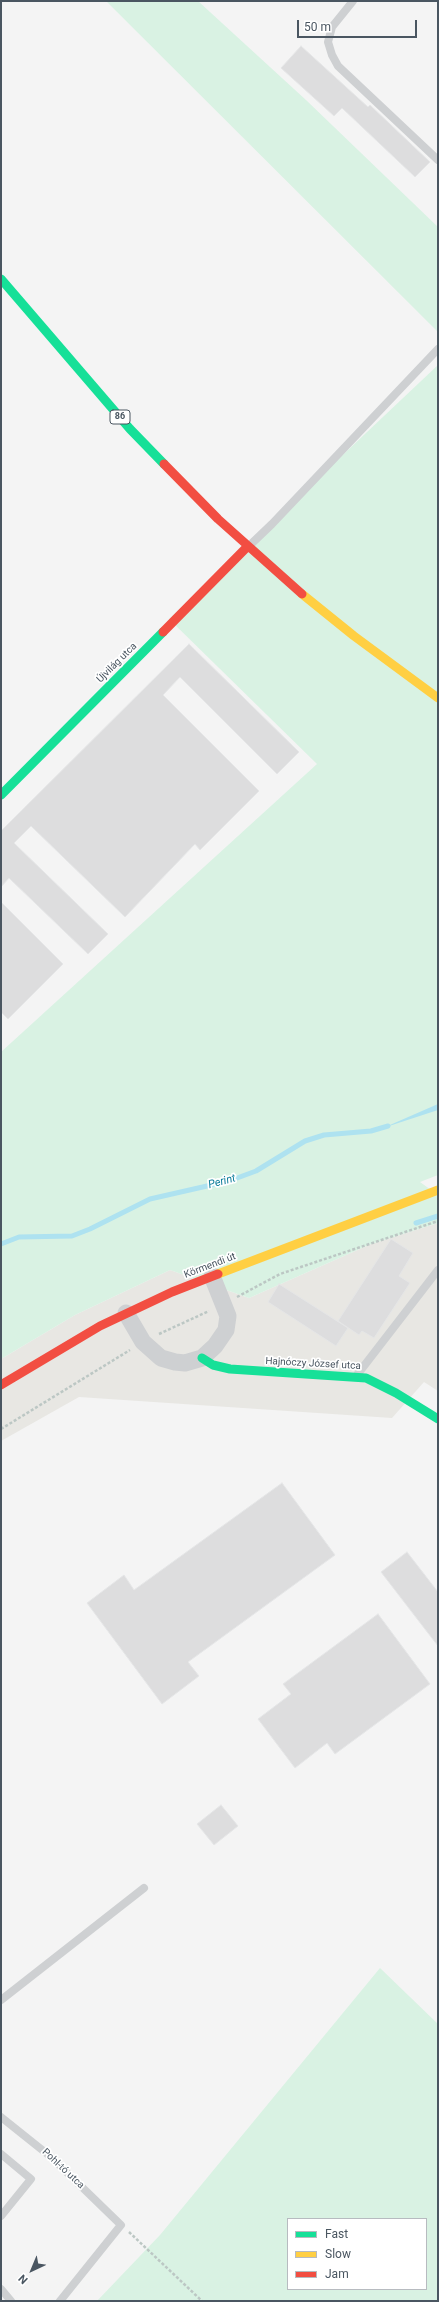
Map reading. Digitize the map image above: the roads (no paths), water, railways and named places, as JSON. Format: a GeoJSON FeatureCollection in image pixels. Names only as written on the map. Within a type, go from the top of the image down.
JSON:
{"type":"FeatureCollection","features":[{"type":"Feature","properties":{"kind":"street","name":"86"},"geometry":{"type":"LineString","coordinates":[[1,279],[143,443],[189,492],[278,574],[354,636],[438,698]]}},
{"type":"Feature","properties":{"kind":"street","name":"Újvilág utca"},"geometry":{"type":"LineString","coordinates":[[1,795],[248,546]]}},
{"type":"Feature","properties":{"kind":"street","name":"Körmendi út"},"geometry":{"type":"LineString","coordinates":[[1,1385],[59,1349],[126,1313],[212,1276],[438,1190]]}},
{"type":"Feature","properties":{"kind":"street"},"geometry":{"type":"LineString","coordinates":[[126,1313],[143,1342],[161,1358],[185,1363],[202,1358],[226,1330],[228,1316],[212,1276]]}},
{"type":"Feature","properties":{"kind":"street","name":"Hajnóczy József utca"},"geometry":{"type":"LineString","coordinates":[[202,1358],[213,1365],[230,1369],[356,1376],[378,1383],[438,1419]]}},
{"type":"Feature","properties":{"kind":"lane"},"geometry":{"type":"LineString","coordinates":[[353,1],[332,27],[328,42],[332,55],[338,66],[438,160]]}},
{"type":"Feature","properties":{"kind":"lane"},"geometry":{"type":"LineString","coordinates":[[248,546],[272,524],[438,349]]}},
{"type":"Feature","properties":{"kind":"lane"},"geometry":{"type":"LineString","coordinates":[[356,1376],[438,1270]]}},
{"type":"Feature","properties":{"kind":"lane"},"geometry":{"type":"LineString","coordinates":[[1,2000],[144,1888]]}},
{"type":"Feature","properties":{"kind":"lane","name":"Pohl-tó utca"},"geometry":{"type":"LineString","coordinates":[[1,2117],[51,2157],[121,2225],[60,2301]]}},
{"type":"Feature","properties":{"kind":"lane"},"geometry":{"type":"LineString","coordinates":[[1,2154],[31,2178],[1,2216]]}},
{"type":"Feature","properties":{"kind":"lane"},"geometry":{"type":"LineString","coordinates":[[1,2289],[11,2301]]}},
{"type":"Feature","properties":{"kind":"water"},"geometry":{"type":"Polygon","coordinates":[[[438,1104],[438,1110],[383,1128],[438,1104]]]}},
{"type":"Feature","properties":{"kind":"waterway","name":"Perint"},"geometry":{"type":"LineString","coordinates":[[1,1244],[19,1237],[72,1236],[90,1229],[150,1199],[229,1181],[256,1171],[305,1141],[324,1135],[371,1131],[388,1126]]}},
{"type":"Feature","properties":{"kind":"waterway"},"geometry":{"type":"LineString","coordinates":[[416,1223],[438,1216]]}}]}
